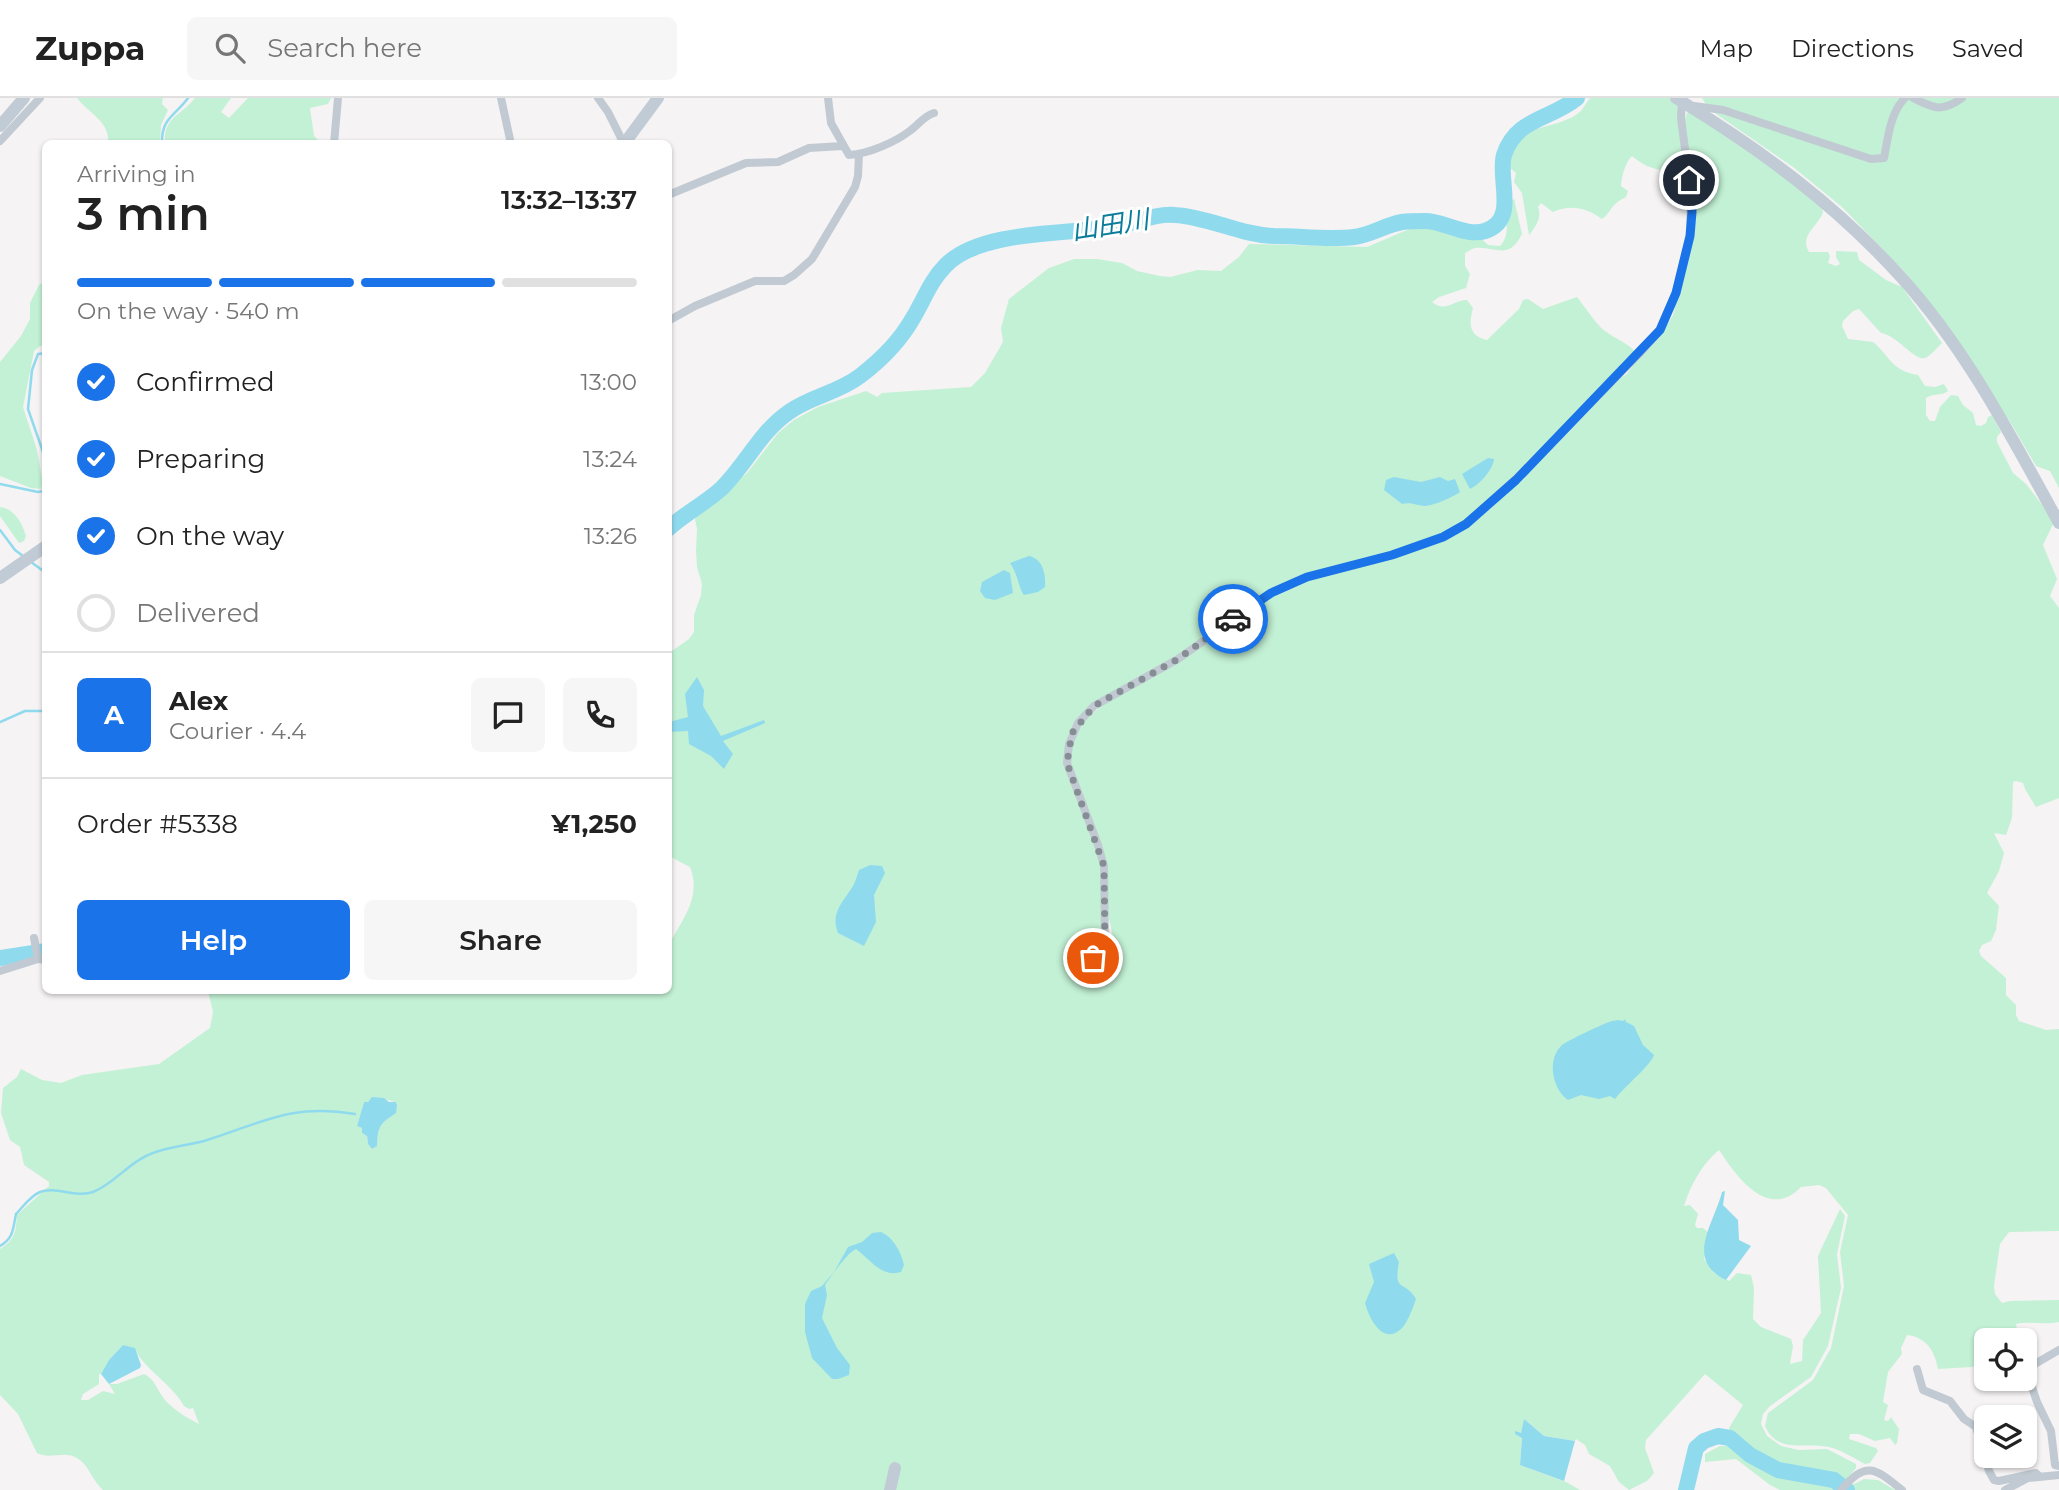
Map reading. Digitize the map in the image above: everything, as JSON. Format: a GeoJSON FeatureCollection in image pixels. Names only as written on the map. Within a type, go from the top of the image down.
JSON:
{"type":"FeatureCollection","features":[{"type":"Feature","properties":{"kind":"main road"},"geometry":{"type":"LineString","coordinates":[[0,126],[24,98]]}},
{"type":"Feature","properties":{"kind":"main road"},"geometry":{"type":"LineString","coordinates":[[627,140],[658,98]]}},
{"type":"Feature","properties":{"kind":"main road"},"geometry":{"type":"LineString","coordinates":[[1682,102],[1758,149],[1837,212],[1902,278],[1939,325],[1985,392],[2059,523]]}},
{"type":"Feature","properties":{"kind":"main road"},"geometry":{"type":"LineString","coordinates":[[0,578],[42,550]]}},
{"type":"Feature","properties":{"kind":"main road"},"geometry":{"type":"LineString","coordinates":[[890,1490],[895,1468]]}},
{"type":"Feature","properties":{"kind":"street"},"geometry":{"type":"LineString","coordinates":[[334,140],[338,98]]}},
{"type":"Feature","properties":{"kind":"street"},"geometry":{"type":"LineString","coordinates":[[501,98],[510,140]]}},
{"type":"Feature","properties":{"kind":"street"},"geometry":{"type":"LineString","coordinates":[[598,98],[622,140]]}},
{"type":"Feature","properties":{"kind":"street"},"geometry":{"type":"LineString","coordinates":[[828,98],[831,122],[849,155],[859,154],[904,135],[934,113]]}},
{"type":"Feature","properties":{"kind":"street"},"geometry":{"type":"LineString","coordinates":[[1093,958],[1103,952],[1105,944],[1104,866],[1067,763],[1069,744],[1078,723],[1094,706],[1178,659],[1271,593],[1307,577],[1392,555],[1443,537],[1466,524],[1516,480],[1639,354],[1660,330],[1676,293],[1690,236],[1691,196],[1681,118],[1682,102],[1723,110],[1871,159],[1884,158],[1898,105],[1905,98]]}},
{"type":"Feature","properties":{"kind":"street"},"geometry":{"type":"LineString","coordinates":[[1913,98],[1935,109],[1949,106],[1962,98]]}},
{"type":"Feature","properties":{"kind":"street"},"geometry":{"type":"LineString","coordinates":[[0,141],[40,99]]}},
{"type":"Feature","properties":{"kind":"street"},"geometry":{"type":"LineString","coordinates":[[672,193],[746,163],[778,162],[809,148],[842,146]]}},
{"type":"Feature","properties":{"kind":"street"},"geometry":{"type":"LineString","coordinates":[[672,319],[695,306],[755,281],[783,281],[808,264],[855,187],[859,154]]}},
{"type":"Feature","properties":{"kind":"street"},"geometry":{"type":"LineString","coordinates":[[0,971],[40,958],[34,938]]}},
{"type":"Feature","properties":{"kind":"street"},"geometry":{"type":"LineString","coordinates":[[2059,1350],[2026,1368],[2037,1402],[2051,1431],[2055,1465],[2059,1466]]}},
{"type":"Feature","properties":{"kind":"street"},"geometry":{"type":"LineString","coordinates":[[1917,1369],[1923,1390],[1950,1401],[1964,1419],[1976,1427],[1994,1480],[2036,1473],[2039,1476]]}},
{"type":"Feature","properties":{"kind":"street"},"geometry":{"type":"LineString","coordinates":[[1841,1490],[1857,1473],[1866,1470],[1879,1474],[1902,1490]]}},
{"type":"Feature","properties":{"kind":"street"},"geometry":{"type":"LineString","coordinates":[[2004,1490],[2039,1476],[2059,1475]]}},
{"type":"Feature","properties":{"kind":"green space"},"geometry":{"type":"Polygon","coordinates":[[[77,98],[163,98],[162,104],[168,110],[161,125],[160,140],[108,140],[102,123],[77,98]]]}},
{"type":"Feature","properties":{"kind":"green space"},"geometry":{"type":"Polygon","coordinates":[[[195,98],[231,98],[221,112],[229,118],[248,98],[331,98],[328,104],[310,108],[314,136],[318,140],[165,140],[170,122],[195,98]]]}},
{"type":"Feature","properties":{"kind":"green space"},"geometry":{"type":"Polygon","coordinates":[[[1590,98],[1669,98],[1679,104],[1684,154],[1682,164],[1676,168],[1662,170],[1643,164],[1632,156],[1621,182],[1621,186],[1628,191],[1626,197],[1602,219],[1579,208],[1553,212],[1541,203],[1538,207],[1538,222],[1529,235],[1522,193],[1514,182],[1516,173],[1510,168],[1510,150],[1525,132],[1573,117],[1590,98]]]}},
{"type":"Feature","properties":{"kind":"green space"},"geometry":{"type":"Polygon","coordinates":[[[1702,98],[2059,98],[2059,488],[2050,471],[2036,466],[2009,420],[1943,321],[1905,272],[1842,207],[1793,167],[1709,109],[1702,98]]]}},
{"type":"Feature","properties":{"kind":"green space"},"geometry":{"type":"Polygon","coordinates":[[[1688,111],[1754,154],[1821,206],[1821,217],[1806,241],[1809,252],[1828,252],[1828,263],[1836,266],[1840,264],[1836,251],[1857,252],[1859,260],[1886,280],[1902,287],[1942,343],[1934,351],[1925,358],[1916,356],[1893,338],[1881,333],[1859,309],[1843,321],[1842,326],[1848,339],[1873,342],[1896,366],[1918,375],[1925,386],[1944,384],[1948,391],[1926,398],[1926,415],[1930,421],[1935,421],[1940,407],[1951,395],[1958,396],[1963,405],[1973,413],[1976,425],[1986,423],[1992,415],[2001,432],[1997,442],[2013,473],[2026,484],[2053,524],[2043,545],[2057,579],[2050,596],[2059,608],[2059,798],[2036,807],[2023,783],[2013,782],[2012,818],[2006,835],[1994,833],[2004,853],[1999,871],[1987,893],[1999,906],[1996,930],[1991,941],[1982,945],[1979,951],[1981,956],[2006,978],[2006,995],[2016,1005],[2019,1021],[2046,1030],[2059,1029],[2059,1231],[2009,1232],[2000,1244],[1994,1286],[1995,1294],[2002,1303],[2059,1300],[2059,1322],[2016,1324],[2017,1328],[1974,1328],[1972,1367],[1938,1369],[1935,1356],[1928,1346],[1914,1336],[1907,1335],[1901,1348],[1902,1354],[1888,1372],[1883,1402],[1888,1405],[1884,1420],[1888,1421],[1891,1417],[1899,1429],[1895,1445],[1890,1438],[1875,1441],[1859,1434],[1850,1434],[1849,1439],[1878,1451],[1870,1463],[1865,1464],[1829,1447],[1784,1444],[1770,1435],[1765,1426],[1768,1413],[1813,1380],[1831,1348],[1844,1286],[1840,1252],[1848,1215],[1826,1188],[1819,1185],[1801,1187],[1789,1196],[1777,1199],[1765,1197],[1744,1183],[1719,1150],[1697,1176],[1684,1206],[1690,1205],[1698,1214],[1695,1225],[1697,1228],[1703,1228],[1709,1233],[1704,1259],[1714,1273],[1729,1281],[1737,1273],[1751,1275],[1754,1288],[1753,1319],[1761,1327],[1791,1339],[1793,1346],[1790,1364],[1802,1361],[1803,1340],[1821,1313],[1818,1256],[1840,1209],[1845,1216],[1837,1254],[1841,1288],[1828,1346],[1811,1377],[1770,1406],[1763,1414],[1761,1424],[1767,1436],[1781,1446],[1799,1450],[1827,1449],[1856,1464],[1856,1468],[1843,1483],[1829,1477],[1775,1467],[1731,1436],[1729,1428],[1743,1405],[1705,1374],[1646,1440],[1645,1448],[1654,1473],[1647,1481],[1629,1490],[1619,1482],[1610,1466],[1589,1454],[1585,1445],[1576,1439],[1544,1436],[1524,1419],[1521,1434],[1515,1432],[1522,1437],[1520,1465],[1580,1490],[103,1490],[77,1458],[37,1453],[18,1414],[0,1395],[0,1249],[14,1235],[17,1215],[49,1186],[49,1182],[24,1165],[20,1147],[10,1140],[1,1113],[3,1088],[17,1077],[21,1069],[42,1080],[61,1083],[82,1075],[159,1064],[210,1028],[213,1012],[209,994],[672,994],[672,939],[690,905],[694,887],[690,867],[672,858],[672,651],[694,632],[694,615],[701,595],[695,519],[698,511],[747,473],[778,433],[794,420],[818,407],[866,391],[877,397],[882,393],[971,387],[985,373],[1003,342],[1001,328],[1009,299],[1049,268],[1074,259],[1122,263],[1137,271],[1170,277],[1198,270],[1221,271],[1239,257],[1249,244],[1367,247],[1407,230],[1410,228],[1409,220],[1415,218],[1455,225],[1473,233],[1488,245],[1500,246],[1507,232],[1503,204],[1514,199],[1522,234],[1517,243],[1506,250],[1475,248],[1465,253],[1465,266],[1470,274],[1466,288],[1432,302],[1445,306],[1467,300],[1473,308],[1473,332],[1487,340],[1519,309],[1523,300],[1528,299],[1543,309],[1577,297],[1601,327],[1636,353],[1526,465],[1532,466],[1610,385],[1627,374],[1640,355],[1664,330],[1673,315],[1686,266],[1694,219],[1683,124],[1688,111]],[[1483,512],[1431,539],[1284,584],[1250,603],[1183,653],[1095,703],[1080,717],[1069,733],[1065,764],[1103,868],[1103,929],[1083,929],[1078,938],[1079,945],[1092,955],[1092,959],[1099,959],[1105,953],[1113,937],[1107,910],[1107,873],[1103,851],[1078,793],[1070,766],[1072,743],[1086,720],[1100,707],[1180,660],[1271,595],[1310,578],[1414,551],[1462,529],[1483,512]],[[376,1098],[364,1102],[357,1126],[362,1128],[362,1133],[367,1136],[372,1149],[377,1145],[381,1126],[395,1113],[397,1103],[376,1098]],[[123,1345],[99,1374],[99,1384],[83,1394],[81,1400],[88,1400],[103,1391],[115,1394],[109,1384],[117,1384],[144,1374],[153,1381],[169,1405],[199,1424],[193,1408],[184,1406],[145,1364],[134,1348],[123,1345]]]}},
{"type":"Feature","properties":{"kind":"green space"},"geometry":{"type":"Polygon","coordinates":[[[42,283],[42,346],[34,351],[23,407],[37,450],[42,478],[41,489],[0,476],[0,362],[21,336],[30,319],[30,303],[42,283]]]}},
{"type":"Feature","properties":{"kind":"green space"},"geometry":{"type":"Polygon","coordinates":[[[0,507],[17,517],[26,536],[24,541],[19,543],[0,516],[0,507]]]}},
{"type":"Feature","properties":{"kind":"green space"},"geometry":{"type":"Polygon","coordinates":[[[1720,1446],[1731,1446],[1746,1458],[1783,1474],[1825,1480],[1839,1487],[1836,1490],[1780,1490],[1736,1459],[1705,1462],[1705,1454],[1720,1446]]]}},
{"type":"Feature","properties":{"kind":"green space"},"geometry":{"type":"Polygon","coordinates":[[[1864,1479],[1878,1480],[1895,1490],[1853,1490],[1850,1486],[1864,1479]]]}},
{"type":"Feature","properties":{"kind":"water"},"geometry":{"type":"Polygon","coordinates":[[[1488,458],[1494,459],[1491,468],[1481,481],[1470,489],[1462,474],[1488,458]]]}},
{"type":"Feature","properties":{"kind":"water"},"geometry":{"type":"Polygon","coordinates":[[[1394,477],[1421,482],[1440,477],[1448,481],[1455,479],[1460,492],[1428,506],[1402,504],[1384,490],[1386,480],[1394,477]]]}},
{"type":"Feature","properties":{"kind":"water"},"geometry":{"type":"Polygon","coordinates":[[[1029,556],[1038,560],[1043,568],[1045,587],[1038,592],[1024,595],[1010,563],[1029,556]]]}},
{"type":"Feature","properties":{"kind":"water"},"geometry":{"type":"Polygon","coordinates":[[[1004,570],[1010,573],[1013,593],[995,600],[985,598],[980,591],[982,582],[1004,570]]]}},
{"type":"Feature","properties":{"kind":"water"},"geometry":{"type":"Polygon","coordinates":[[[697,677],[704,690],[703,706],[721,736],[764,720],[765,723],[723,741],[733,754],[724,769],[711,756],[689,744],[688,731],[672,732],[672,721],[688,717],[685,694],[697,677]]]}},
{"type":"Feature","properties":{"kind":"water"},"geometry":{"type":"Polygon","coordinates":[[[870,865],[882,866],[885,873],[874,895],[876,922],[864,946],[838,933],[836,919],[859,870],[870,865]]]}},
{"type":"Feature","properties":{"kind":"water"},"geometry":{"type":"Polygon","coordinates":[[[1625,1019],[1634,1026],[1643,1045],[1654,1055],[1652,1059],[1615,1099],[1610,1096],[1599,1099],[1581,1095],[1568,1100],[1558,1089],[1553,1074],[1554,1059],[1561,1046],[1612,1021],[1625,1019]]]}},
{"type":"Feature","properties":{"kind":"water"},"geometry":{"type":"Polygon","coordinates":[[[372,1097],[384,1098],[389,1102],[396,1102],[397,1105],[396,1113],[381,1126],[377,1146],[372,1149],[367,1136],[362,1133],[362,1128],[357,1126],[364,1102],[368,1102],[372,1097]]]}},
{"type":"Feature","properties":{"kind":"water"},"geometry":{"type":"Polygon","coordinates":[[[1725,1191],[1723,1205],[1738,1220],[1739,1240],[1751,1246],[1726,1280],[1713,1272],[1704,1252],[1705,1240],[1722,1192],[1725,1191]]]}},
{"type":"Feature","properties":{"kind":"water"},"geometry":{"type":"Polygon","coordinates":[[[881,1232],[890,1238],[899,1250],[904,1265],[901,1272],[882,1270],[856,1249],[844,1259],[825,1285],[827,1295],[822,1318],[837,1348],[850,1365],[849,1375],[832,1379],[812,1358],[805,1332],[805,1304],[811,1291],[822,1286],[834,1272],[848,1247],[862,1242],[872,1233],[881,1232]]]}},
{"type":"Feature","properties":{"kind":"water"},"geometry":{"type":"Polygon","coordinates":[[[1394,1253],[1399,1262],[1399,1282],[1416,1299],[1403,1326],[1391,1334],[1376,1326],[1365,1303],[1374,1282],[1369,1264],[1394,1253]]]}},
{"type":"Feature","properties":{"kind":"water"},"geometry":{"type":"Polygon","coordinates":[[[123,1345],[135,1348],[140,1368],[109,1384],[101,1374],[123,1345]]]}},
{"type":"Feature","properties":{"kind":"water"},"geometry":{"type":"Polygon","coordinates":[[[1524,1419],[1544,1436],[1575,1441],[1564,1481],[1520,1465],[1522,1438],[1515,1434],[1515,1431],[1521,1433],[1524,1419]]]}},
{"type":"Feature","properties":{"kind":"waterway"},"geometry":{"type":"LineString","coordinates":[[162,140],[166,123],[188,98]]}},
{"type":"Feature","properties":{"kind":"waterway","name":"山田川"},"geometry":{"type":"LineString","coordinates":[[672,526],[722,488],[762,438],[789,412],[852,382],[883,357],[908,326],[940,271],[961,254],[1002,239],[1114,227],[1167,215],[1188,216],[1249,233],[1274,236],[1354,237],[1396,223],[1416,221],[1432,222],[1470,232],[1485,231],[1495,226],[1504,208],[1503,165],[1509,143],[1525,127],[1577,98]]}},
{"type":"Feature","properties":{"kind":"waterway"},"geometry":{"type":"LineString","coordinates":[[42,354],[38,354],[32,370],[28,409],[42,449]]}},
{"type":"Feature","properties":{"kind":"waterway"},"geometry":{"type":"LineString","coordinates":[[0,484],[42,491]]}},
{"type":"Feature","properties":{"kind":"waterway"},"geometry":{"type":"LineString","coordinates":[[0,530],[23,556]]}},
{"type":"Feature","properties":{"kind":"waterway"},"geometry":{"type":"LineString","coordinates":[[31,562],[42,570]]}},
{"type":"Feature","properties":{"kind":"waterway"},"geometry":{"type":"LineString","coordinates":[[0,722],[25,711],[42,711]]}},
{"type":"Feature","properties":{"kind":"waterway","name":"山田川"},"geometry":{"type":"LineString","coordinates":[[0,958],[42,952]]}},
{"type":"Feature","properties":{"kind":"waterway"},"geometry":{"type":"LineString","coordinates":[[0,1246],[10,1236],[16,1214],[40,1192],[93,1192],[153,1153],[204,1141],[277,1117],[312,1111],[355,1114]]}},
{"type":"Feature","properties":{"kind":"waterway"},"geometry":{"type":"LineString","coordinates":[[1686,1490],[1696,1448],[1704,1441],[1718,1436],[1730,1438],[1750,1455],[1778,1470],[1834,1480],[1847,1490]]}},
{"type":"Feature","properties":{"kind":"way so far"},"geometry":{"type":"LineString","coordinates":[[1093,958],[1103,952],[1105,944],[1104,866],[1067,763],[1072,733],[1094,706],[1178,659],[1233,619]]}},
{"type":"Feature","properties":{"kind":"route"},"geometry":{"type":"LineString","coordinates":[[1233,619],[1271,593],[1307,577],[1392,555],[1443,537],[1466,524],[1516,480],[1660,330],[1676,293],[1690,236],[1692,212],[1689,180]]}}]}
